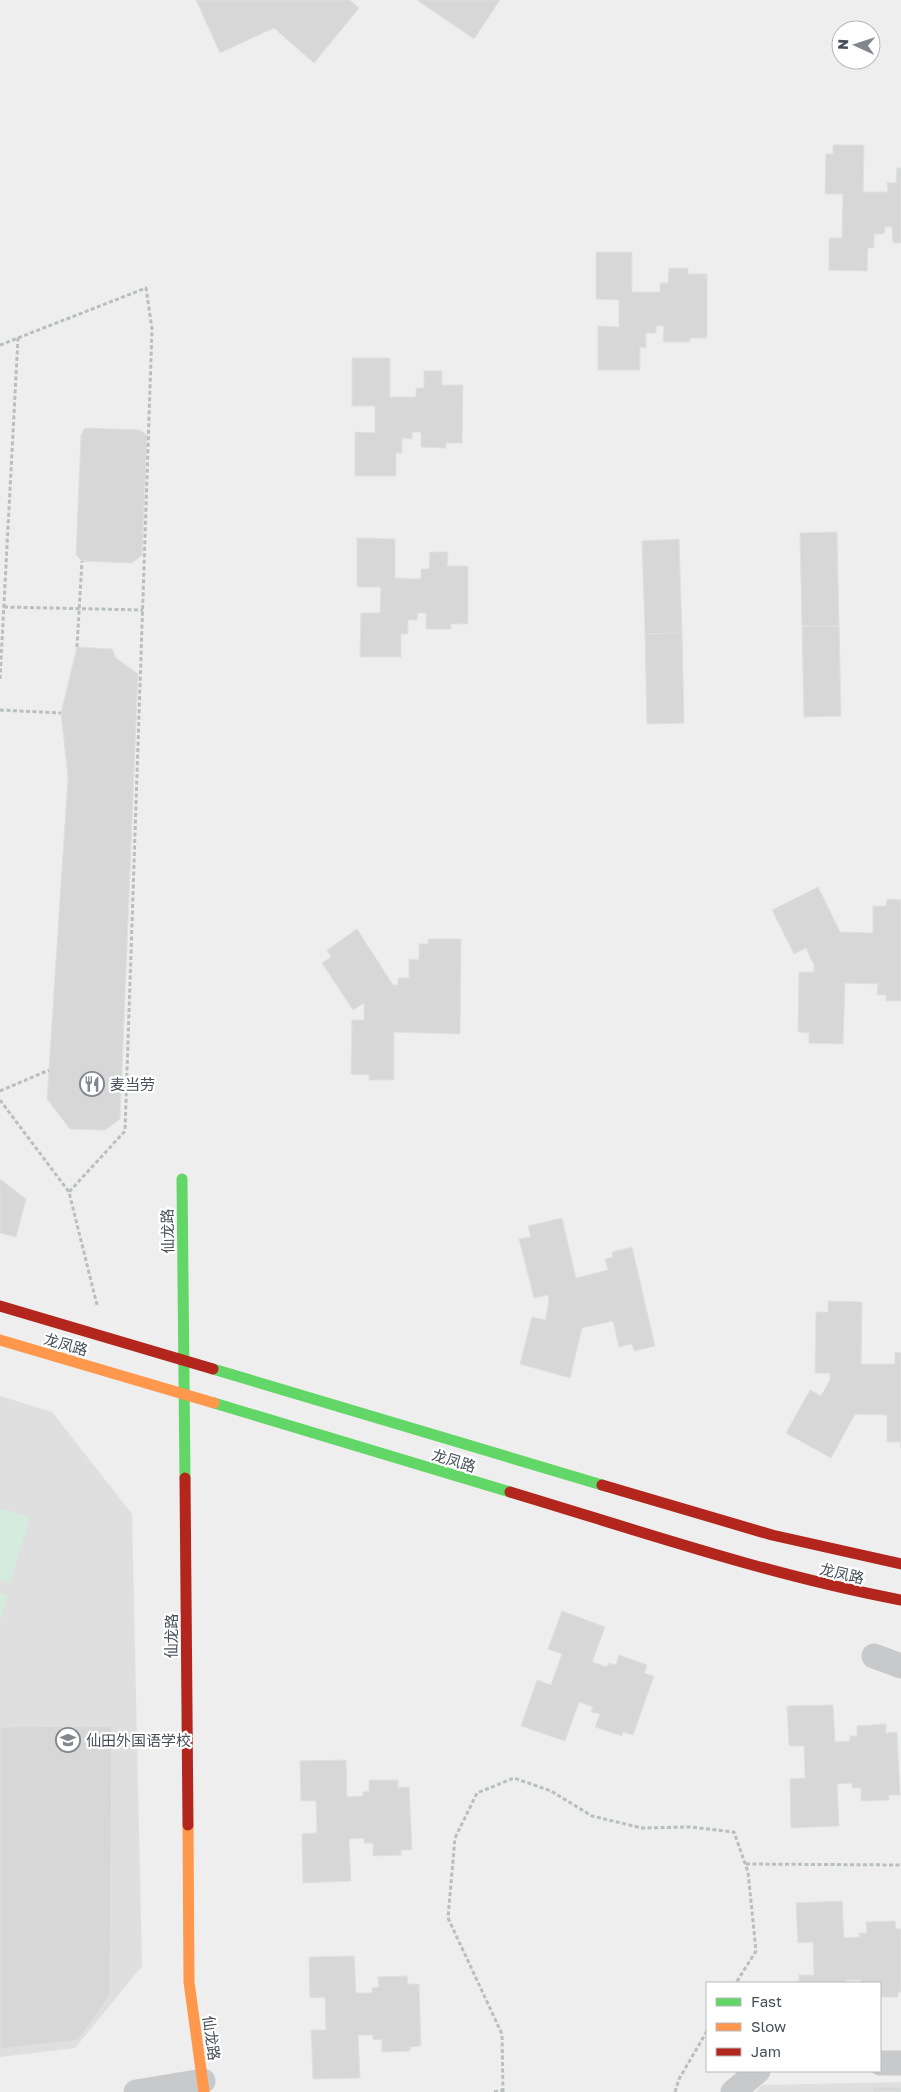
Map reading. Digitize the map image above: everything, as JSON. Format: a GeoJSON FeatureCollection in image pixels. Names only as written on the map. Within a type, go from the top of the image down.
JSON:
{"type":"FeatureCollection","features":[{"type":"Feature","properties":{"kind":"street","name":"仙龙路"},"geometry":{"type":"LineString","coordinates":[[182,1179],[189,1982],[204,2087]]}},
{"type":"Feature","properties":{"kind":"street","name":"龙凤路"},"geometry":{"type":"LineString","coordinates":[[0,1306],[772,1535],[901,1564]]}},
{"type":"Feature","properties":{"kind":"street","name":"龙凤路"},"geometry":{"type":"LineString","coordinates":[[0,1340],[775,1573],[870,1595],[901,1600]]}},
{"type":"Feature","properties":{"kind":"street"},"geometry":{"type":"LineString","coordinates":[[874,1656],[901,1666]]}},
{"type":"Feature","properties":{"kind":"street"},"geometry":{"type":"LineString","coordinates":[[881,2063],[901,2063]]}},
{"type":"Feature","properties":{"kind":"street"},"geometry":{"type":"LineString","coordinates":[[733,2092],[757,2072]]}},
{"type":"Feature","properties":{"kind":"street"},"geometry":{"type":"LineString","coordinates":[[136,2092],[204,2087]]}},
{"type":"Feature","properties":{"kind":"path"},"geometry":{"type":"LineString","coordinates":[[0,345],[146,288],[152,329],[125,1131],[68,1192]]}},
{"type":"Feature","properties":{"kind":"path"},"geometry":{"type":"LineString","coordinates":[[0,679],[18,338]]}},
{"type":"Feature","properties":{"kind":"path"},"geometry":{"type":"LineString","coordinates":[[77,647],[82,561]]}},
{"type":"Feature","properties":{"kind":"path"},"geometry":{"type":"LineString","coordinates":[[4,607],[143,610]]}},
{"type":"Feature","properties":{"kind":"path"},"geometry":{"type":"LineString","coordinates":[[0,710],[60,713]]}},
{"type":"Feature","properties":{"kind":"path"},"geometry":{"type":"LineString","coordinates":[[0,1091],[48,1070]]}},
{"type":"Feature","properties":{"kind":"path"},"geometry":{"type":"LineString","coordinates":[[0,1100],[68,1192],[105,1337]]}},
{"type":"Feature","properties":{"kind":"path"},"geometry":{"type":"LineString","coordinates":[[494,2092],[503,2091],[502,2034],[448,1918],[455,1838],[477,1793],[514,1778],[551,1792],[592,1816],[642,1828],[690,1827],[734,1832],[748,1872],[756,1951],[737,1982]]}},
{"type":"Feature","properties":{"kind":"path"},"geometry":{"type":"LineString","coordinates":[[746,1864],[901,1865]]}},
{"type":"Feature","properties":{"kind":"path"},"geometry":{"type":"LineString","coordinates":[[675,2092],[679,2079],[706,2033]]}},
{"type":"Feature","properties":{"kind":"shaded area","name":"仙田外国语学校"},"geometry":{"type":"Polygon","coordinates":[[[0,1396],[52,1412],[132,1514],[142,1966],[75,2048],[0,2057],[0,1396]]]}},
{"type":"Feature","properties":{"kind":"shaded area"},"geometry":{"type":"Polygon","coordinates":[[[901,2082],[901,2092],[755,2092],[762,2085],[901,2082]]]}},
{"type":"Feature","properties":{"kind":"green space"},"geometry":{"type":"Polygon","coordinates":[[[0,1508],[30,1517],[10,1583],[0,1580],[0,1508]]]}},
{"type":"Feature","properties":{"kind":"green space"},"geometry":{"type":"Polygon","coordinates":[[[0,1593],[8,1596],[0,1622],[0,1593]]]}},
{"type":"Feature","properties":{"kind":"building"},"geometry":{"type":"Polygon","coordinates":[[[196,0],[350,0],[359,8],[314,63],[274,28],[220,53],[196,0]]]}},
{"type":"Feature","properties":{"kind":"building"},"geometry":{"type":"Polygon","coordinates":[[[417,0],[500,0],[474,39],[417,0]]]}},
{"type":"Feature","properties":{"kind":"building"},"geometry":{"type":"Polygon","coordinates":[[[833,145],[864,145],[863,192],[888,192],[887,183],[896,183],[897,168],[901,168],[901,243],[893,243],[892,227],[885,227],[884,234],[874,234],[874,248],[868,248],[867,271],[829,270],[829,238],[842,238],[843,194],[825,194],[826,154],[833,154],[833,145]]]}},
{"type":"Feature","properties":{"kind":"building"},"geometry":{"type":"Polygon","coordinates":[[[596,252],[632,252],[632,292],[660,292],[660,283],[668,283],[669,268],[688,268],[688,274],[707,274],[707,338],[690,338],[690,342],[663,342],[664,326],[656,326],[656,333],[646,333],[646,348],[640,347],[640,370],[598,370],[598,326],[619,327],[619,300],[596,299],[596,252]]]}},
{"type":"Feature","properties":{"kind":"building"},"geometry":{"type":"Polygon","coordinates":[[[352,358],[390,358],[390,397],[416,397],[416,388],[424,388],[424,371],[442,371],[442,385],[463,385],[462,443],[446,443],[446,448],[421,447],[421,432],[412,432],[412,439],[402,438],[402,453],[396,453],[396,476],[355,476],[355,432],[375,433],[375,406],[352,406],[352,358]]]}},
{"type":"Feature","properties":{"kind":"building"},"geometry":{"type":"Polygon","coordinates":[[[85,428],[139,430],[147,435],[142,555],[132,563],[82,561],[76,555],[81,435],[85,428]]]}},
{"type":"Feature","properties":{"kind":"building"},"geometry":{"type":"Polygon","coordinates":[[[837,532],[839,626],[802,626],[800,533],[837,532]]]}},
{"type":"Feature","properties":{"kind":"building"},"geometry":{"type":"Polygon","coordinates":[[[357,538],[395,539],[395,578],[421,579],[421,569],[429,569],[430,552],[448,552],[447,566],[468,566],[468,624],[451,624],[451,629],[426,629],[426,613],[418,613],[417,620],[408,620],[408,634],[401,634],[401,657],[360,657],[361,613],[380,613],[381,587],[357,587],[357,538]]]}},
{"type":"Feature","properties":{"kind":"building"},"geometry":{"type":"Polygon","coordinates":[[[679,539],[682,633],[645,634],[642,541],[679,539]]]}},
{"type":"Feature","properties":{"kind":"building"},"geometry":{"type":"Polygon","coordinates":[[[802,626],[839,626],[841,716],[804,717],[802,626]]]}},
{"type":"Feature","properties":{"kind":"building"},"geometry":{"type":"Polygon","coordinates":[[[682,633],[684,723],[647,724],[645,634],[682,633]]]}},
{"type":"Feature","properties":{"kind":"building"},"geometry":{"type":"Polygon","coordinates":[[[77,647],[112,649],[116,658],[138,674],[120,1119],[105,1130],[70,1129],[47,1099],[68,777],[61,713],[77,647]]]}},
{"type":"Feature","properties":{"kind":"building"},"geometry":{"type":"Polygon","coordinates":[[[818,887],[840,932],[873,933],[873,906],[886,906],[887,899],[901,900],[901,1001],[886,1001],[886,995],[877,995],[878,984],[845,983],[843,1044],[809,1043],[809,1033],[798,1032],[799,972],[814,972],[814,965],[806,948],[794,954],[772,910],[818,887]]]}},
{"type":"Feature","properties":{"kind":"building"},"geometry":{"type":"Polygon","coordinates":[[[357,929],[393,985],[398,985],[398,978],[409,978],[409,959],[419,960],[419,944],[428,944],[428,939],[461,939],[460,1034],[394,1032],[394,1080],[369,1080],[369,1075],[351,1074],[352,1020],[364,1020],[364,1003],[353,1010],[322,963],[331,957],[327,950],[357,929]]]}},
{"type":"Feature","properties":{"kind":"building"},"geometry":{"type":"Polygon","coordinates":[[[0,1179],[26,1199],[16,1237],[0,1233],[0,1179]]]}},
{"type":"Feature","properties":{"kind":"building"},"geometry":{"type":"Polygon","coordinates":[[[562,1218],[576,1278],[608,1270],[605,1259],[613,1257],[612,1252],[632,1247],[655,1346],[634,1351],[632,1344],[619,1347],[613,1321],[582,1328],[570,1378],[520,1364],[532,1317],[545,1320],[549,1302],[548,1295],[534,1298],[519,1239],[531,1237],[528,1226],[562,1218]]]}},
{"type":"Feature","properties":{"kind":"building"},"geometry":{"type":"Polygon","coordinates":[[[828,1301],[862,1302],[861,1364],[895,1364],[895,1352],[901,1353],[901,1448],[900,1442],[887,1442],[887,1415],[855,1414],[831,1458],[786,1433],[810,1390],[821,1396],[830,1380],[830,1373],[815,1373],[816,1312],[828,1312],[828,1301]]]}},
{"type":"Feature","properties":{"kind":"building"},"geometry":{"type":"Polygon","coordinates":[[[562,1611],[605,1627],[592,1662],[607,1667],[609,1663],[616,1665],[619,1655],[647,1665],[644,1673],[654,1676],[633,1735],[623,1732],[622,1736],[595,1727],[600,1714],[591,1712],[593,1707],[579,1702],[565,1741],[521,1726],[537,1680],[551,1685],[562,1654],[548,1649],[562,1611]]]}},
{"type":"Feature","properties":{"kind":"building"},"geometry":{"type":"Polygon","coordinates":[[[833,1705],[835,1742],[850,1741],[850,1736],[857,1736],[857,1726],[886,1724],[886,1733],[897,1732],[900,1795],[889,1795],[889,1800],[861,1801],[861,1788],[852,1788],[852,1783],[837,1784],[839,1826],[791,1828],[790,1779],[805,1778],[804,1746],[789,1746],[787,1706],[833,1705]]]}},
{"type":"Feature","properties":{"kind":"building"},"geometry":{"type":"Polygon","coordinates":[[[112,1726],[110,1995],[78,2040],[0,2049],[0,1727],[112,1726]]]}},
{"type":"Feature","properties":{"kind":"building"},"geometry":{"type":"Polygon","coordinates":[[[346,1760],[347,1797],[363,1796],[363,1792],[369,1791],[369,1780],[398,1780],[398,1788],[409,1787],[412,1850],[401,1850],[401,1855],[373,1856],[373,1843],[364,1843],[364,1838],[349,1839],[351,1881],[303,1883],[302,1834],[317,1833],[316,1801],[301,1801],[300,1761],[346,1760]]]}},
{"type":"Feature","properties":{"kind":"building"},"geometry":{"type":"Polygon","coordinates":[[[842,1901],[844,1938],[860,1937],[859,1933],[867,1933],[866,1922],[895,1921],[896,1929],[901,1929],[901,1992],[898,1992],[898,1997],[881,1997],[881,1982],[846,1980],[846,1982],[799,1982],[799,1975],[814,1975],[813,1942],[798,1943],[796,1903],[842,1901]]]}},
{"type":"Feature","properties":{"kind":"building"},"geometry":{"type":"Polygon","coordinates":[[[354,1956],[356,1993],[372,1993],[372,1988],[379,1987],[378,1977],[407,1976],[408,1984],[419,1984],[421,2046],[410,2047],[410,2051],[382,2052],[382,2039],[373,2040],[373,2035],[358,2035],[360,2078],[313,2079],[311,2030],[326,2030],[325,1997],[310,1998],[309,1957],[354,1956]]]}},
{"type":"Feature","properties":{"kind":"building"},"geometry":{"type":"Polygon","coordinates":[[[873,2087],[901,2087],[901,2092],[873,2092],[873,2087]]]}},
{"type":"Feature","properties":{"kind":"traffic: fast"},"geometry":{"type":"LineString","coordinates":[[182,1179],[185,1478]]}},
{"type":"Feature","properties":{"kind":"traffic: fast"},"geometry":{"type":"LineString","coordinates":[[213,1369],[602,1485]]}},
{"type":"Feature","properties":{"kind":"traffic: fast"},"geometry":{"type":"LineString","coordinates":[[214,1403],[510,1492]]}},
{"type":"Feature","properties":{"kind":"traffic: slow"},"geometry":{"type":"LineString","coordinates":[[0,1340],[214,1403]]}},
{"type":"Feature","properties":{"kind":"traffic: slow"},"geometry":{"type":"LineString","coordinates":[[188,1825],[189,1982],[204,2092]]}},
{"type":"Feature","properties":{"kind":"traffic: jam"},"geometry":{"type":"LineString","coordinates":[[0,1306],[213,1369]]}},
{"type":"Feature","properties":{"kind":"traffic: jam"},"geometry":{"type":"LineString","coordinates":[[185,1478],[188,1825]]}},
{"type":"Feature","properties":{"kind":"traffic: jam"},"geometry":{"type":"LineString","coordinates":[[602,1485],[772,1535],[901,1564]]}},
{"type":"Feature","properties":{"kind":"traffic: jam"},"geometry":{"type":"LineString","coordinates":[[510,1492],[753,1565],[851,1590],[901,1600]]}},
{"type":"Feature","properties":{"kind":"place","name":"麦当劳"},"geometry":{"type":"Point","coordinates":[92,1084]}},
{"type":"Feature","properties":{"kind":"place","name":"仙田外国语学校"},"geometry":{"type":"Point","coordinates":[68,1740]}}]}
